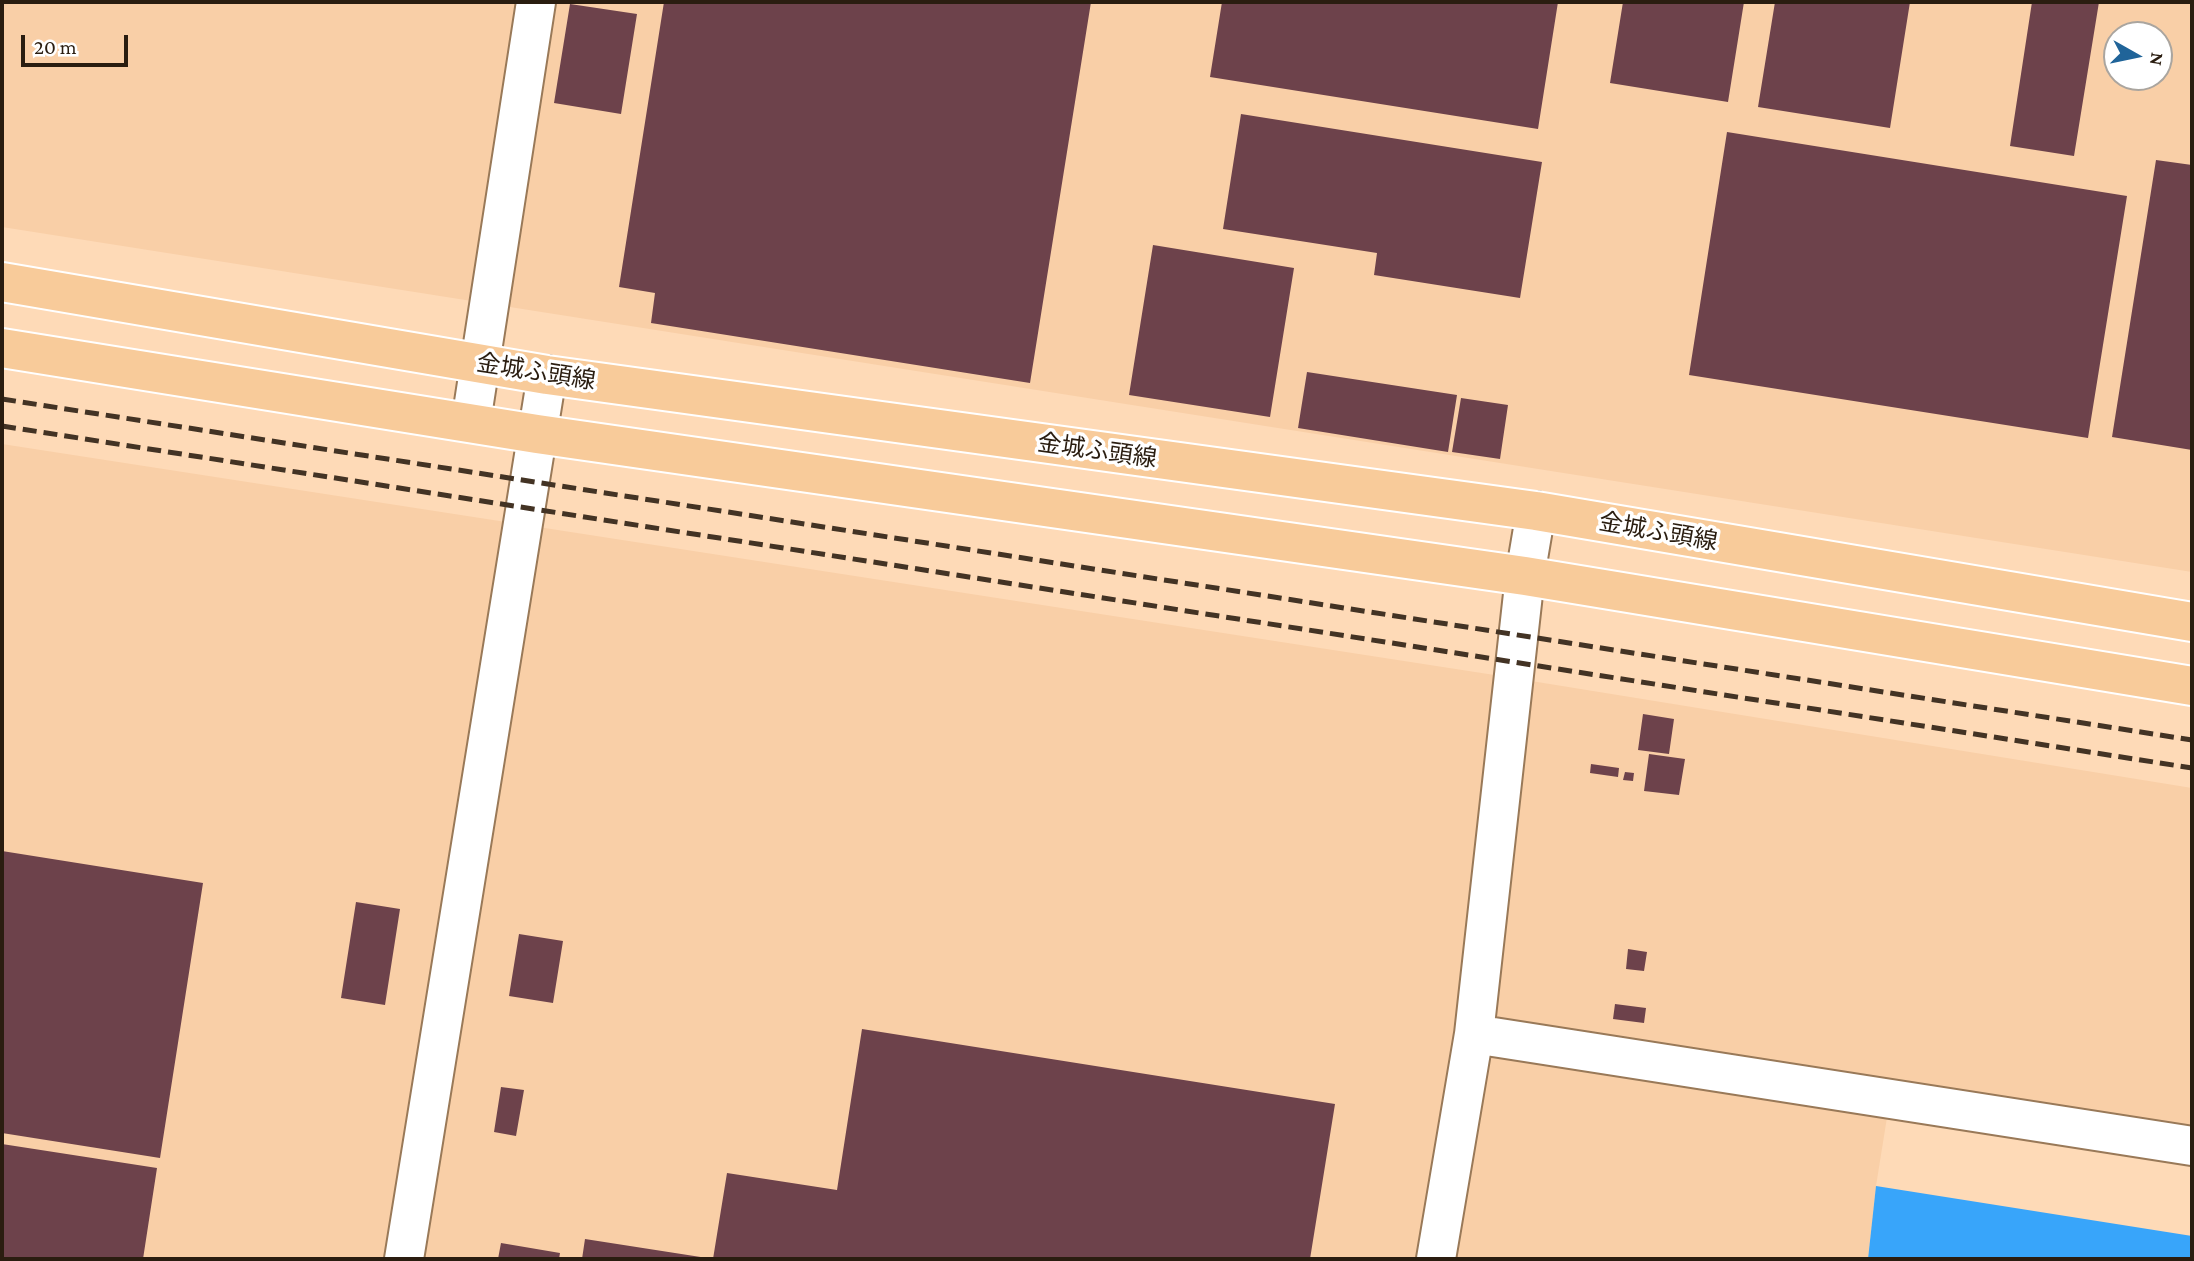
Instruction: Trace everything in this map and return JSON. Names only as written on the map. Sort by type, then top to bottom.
[{"type":"main road","name":"金城ふ頭線","points":[[2,282],[547,375],[1536,511],[2192,622]]},
{"type":"main road","points":[[2,348],[537,433],[1525,576],[2192,686]]},
{"type":"street","points":[[471,422],[536,2]]},
{"type":"street","points":[[404,1259],[547,375]]},
{"type":"street","points":[[1436,1259],[1474,1034],[1525,576],[1536,511]]},
{"type":"street","points":[[1474,1034],[2192,1146]]},
{"type":"shaded area","points":[[2,2],[2192,2],[2192,572],[2,227]]},
{"type":"shaded area","points":[[2,444],[1488,674],[2192,788],[2192,1127],[1893,1080],[1876,1186],[1868,1259],[2,1259]]},
{"type":"water","points":[[1876,1186],[2192,1236],[2192,1259],[1868,1259]]},
{"type":"building","points":[[664,2],[1091,2],[1030,383],[651,323],[655,293],[619,287]]},
{"type":"building","points":[[1222,2],[1558,2],[1538,129],[1210,77]]},
{"type":"building","points":[[1623,2],[1744,2],[1728,102],[1610,83]]},
{"type":"building","points":[[1775,2],[1910,2],[1890,128],[1758,107]]},
{"type":"building","points":[[2032,2],[2099,2],[2074,156],[2010,146]]},
{"type":"building","points":[[570,4],[637,14],[621,114],[554,103]]},
{"type":"building","points":[[1241,114],[1542,162],[1520,298],[1374,275],[1377,253],[1223,229]]},
{"type":"building","points":[[1727,132],[2127,196],[2088,438],[1689,375]]},
{"type":"building","points":[[2156,160],[2192,165],[2192,450],[2112,437]]},
{"type":"building","points":[[1153,245],[1294,268],[1270,417],[1129,395]]},
{"type":"building","points":[[1307,372],[1457,395],[1448,452],[1298,428]]},
{"type":"building","points":[[1461,398],[1508,405],[1500,459],[1452,452]]},
{"type":"building","points":[[1643,714],[1674,719],[1669,754],[1638,750]]},
{"type":"building","points":[[1649,754],[1685,759],[1679,795],[1644,791]]},
{"type":"building","points":[[1591,764],[1619,768],[1618,777],[1590,773]]},
{"type":"building","points":[[1625,772],[1634,773],[1633,781],[1623,780]]},
{"type":"building","points":[[2,851],[203,883],[160,1158],[2,1133]]},
{"type":"building","points":[[356,902],[400,909],[385,1005],[341,998]]},
{"type":"building","points":[[519,934],[563,941],[553,1003],[509,996]]},
{"type":"building","points":[[1628,949],[1647,952],[1644,971],[1626,969]]},
{"type":"building","points":[[1615,1004],[1646,1008],[1644,1023],[1613,1019]]},
{"type":"building","points":[[862,1029],[1335,1104],[1310,1259],[713,1259],[727,1173],[837,1190]]},
{"type":"building","points":[[501,1087],[524,1090],[516,1136],[494,1132]]},
{"type":"building","points":[[2,1144],[157,1168],[143,1259],[2,1259]]},
{"type":"building","points":[[585,1239],[707,1258],[582,1259]]},
{"type":"building","points":[[501,1243],[560,1253],[559,1259],[498,1259]]},
{"type":"railway","points":[[2,399],[2192,740]]},
{"type":"railway","points":[[2,426],[2192,768]]}]
